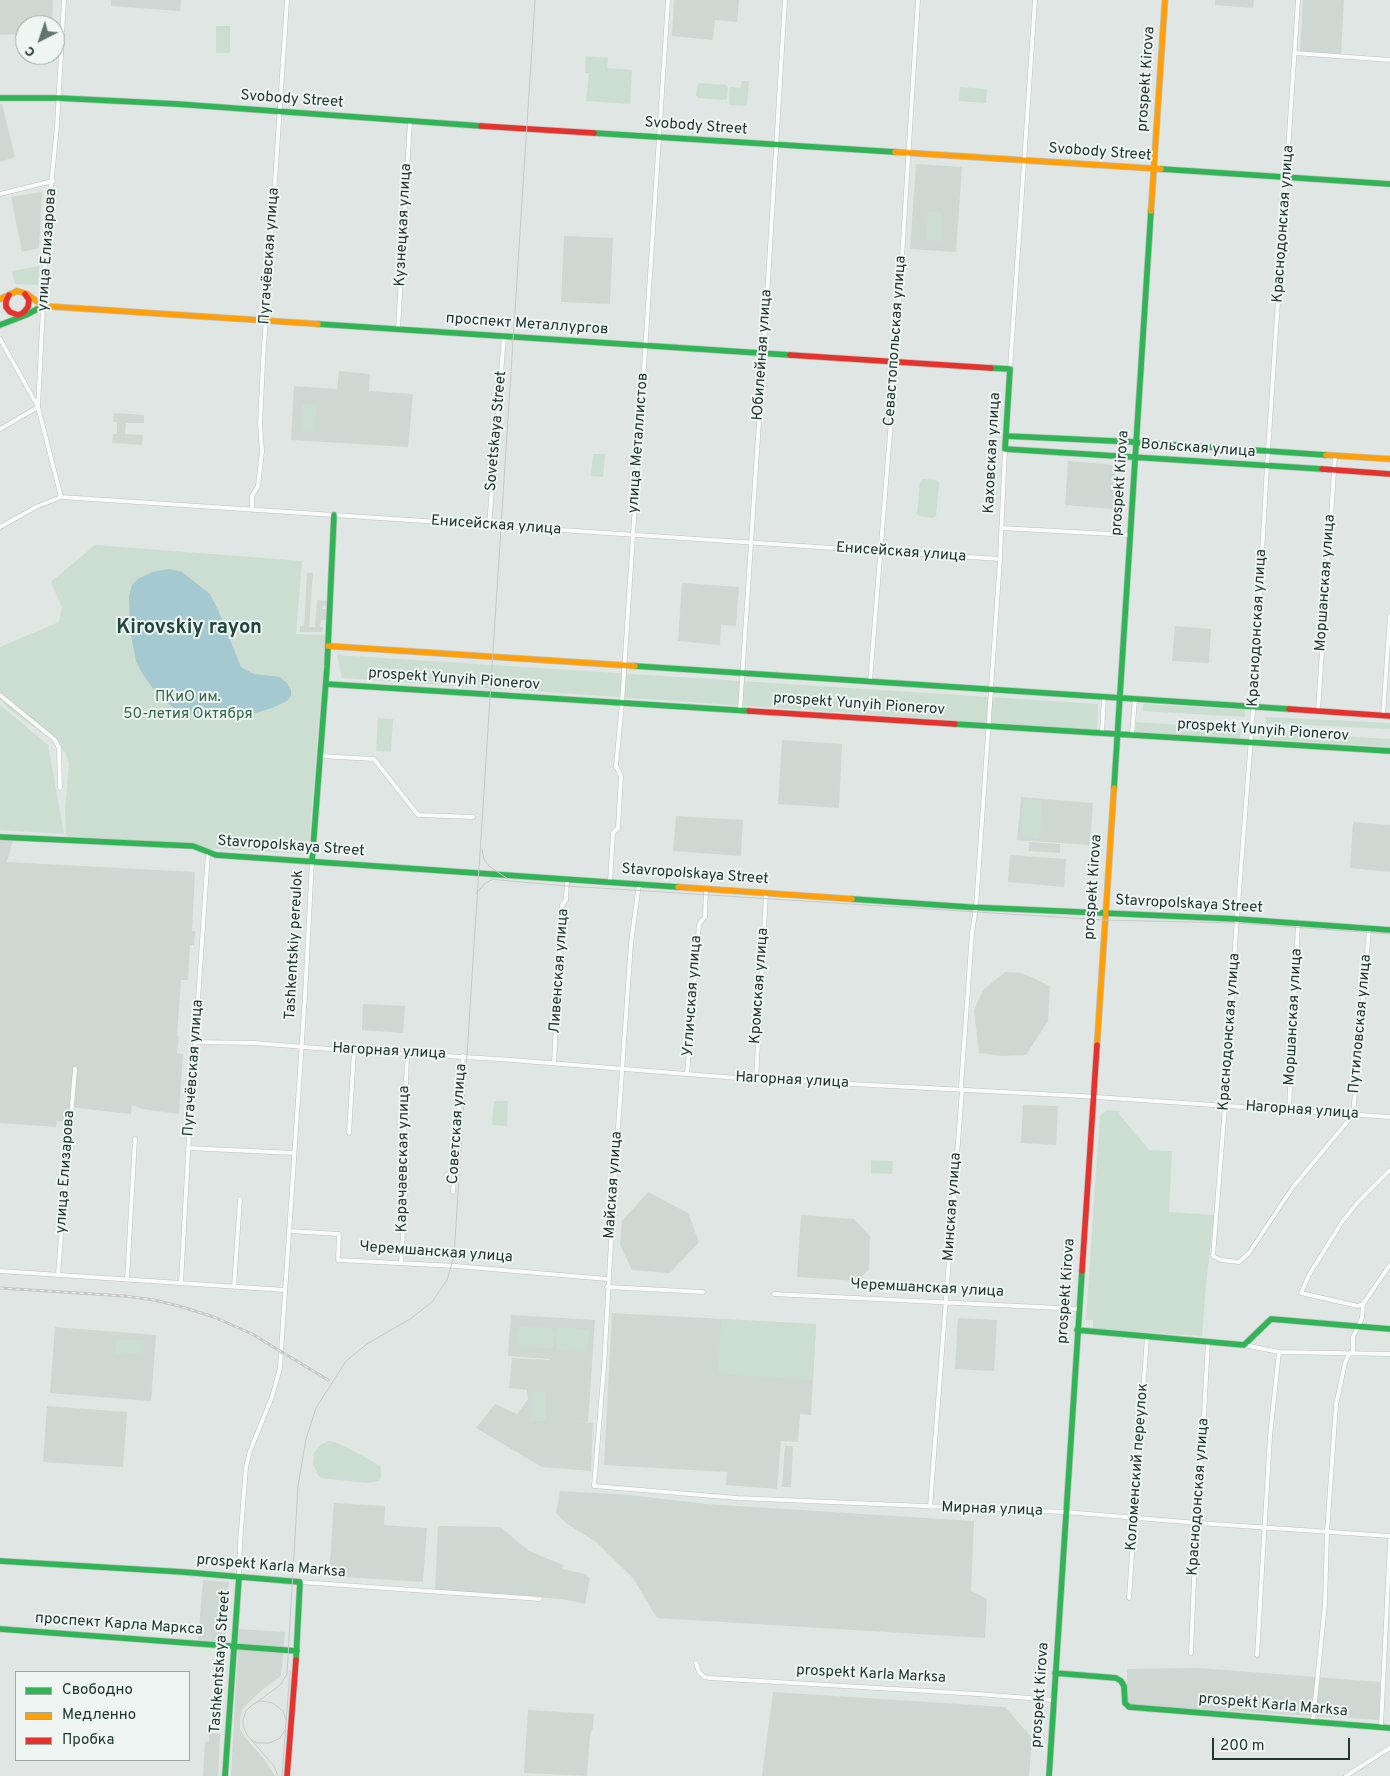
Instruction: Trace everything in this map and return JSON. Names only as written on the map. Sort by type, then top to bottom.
[{"type":"street","name":"улица Елизарова","points":[[61,497],[38,407],[47,226],[53,181],[64,0]]},
{"type":"street","name":"Пугачёвская улица","points":[[252,510],[252,496],[258,486],[262,451],[260,424],[287,0]]},
{"type":"street","name":"улица Металлистов","points":[[610,882],[613,833],[618,828],[621,776],[616,766],[622,703],[668,0]]},
{"type":"street","name":"Юбилейная улица","points":[[740,710],[785,0]]},
{"type":"street","name":"Севастопольская улица","points":[[870,682],[895,362],[918,0]]},
{"type":"street","name":"Каховская улица","points":[[976,907],[1035,0]]},
{"type":"street","name":"prospekt Kirova","points":[[1048,1776],[1165,0]]},
{"type":"street","name":"Краснодонская улица","points":[[1213,1256],[1226,1106],[1298,0]]},
{"type":"street","points":[[1295,53],[1390,60]]},
{"type":"street","name":"Svobody Street","points":[[0,98],[58,98],[280,111],[410,122],[1390,184]]},
{"type":"street","name":"Кузнецкая улица","points":[[398,329],[410,122]]},
{"type":"street","points":[[0,194],[53,181]]},
{"type":"street","points":[[0,299],[11,293],[22,292],[43,306]]},
{"type":"street","points":[[20,316],[27,310],[29,304],[28,297],[22,292]]},
{"type":"street","points":[[11,293],[7,298],[6,305],[10,312],[20,316]]},
{"type":"street","points":[[0,325],[43,306]]},
{"type":"street","name":"проспект Металлургов","points":[[43,306],[1010,368]]},
{"type":"street","name":"Sovetskaya Street","points":[[490,526],[504,336]]},
{"type":"street","points":[[0,339],[38,407],[0,429]]},
{"type":"street","name":"Вольская улица","points":[[1006,436],[1136,442],[1390,459]]},
{"type":"street","name":"Вольская улица","points":[[1005,449],[1390,474]]},
{"type":"street","name":"Моршанская улица","points":[[1318,711],[1335,456]]},
{"type":"street","name":"Енисейская улица","points":[[0,527],[36,507],[61,497],[1000,559]]},
{"type":"street","name":"Tashkentskiy pereulok","points":[[285,1288],[302,1046],[312,861],[326,684],[334,515]]},
{"type":"street","points":[[1001,528],[1130,535]]},
{"type":"street","points":[[1383,715],[1390,616]]},
{"type":"street","name":"prospekt Yunyih Pionerov","points":[[328,646],[1390,716]]},
{"type":"street","name":"prospekt Yunyih Pionerov","points":[[326,684],[1390,751]]},
{"type":"street","points":[[0,695],[55,740],[59,748],[60,788]]},
{"type":"street","points":[[1102,733],[1104,697]]},
{"type":"street","points":[[1132,735],[1135,699]]},
{"type":"street","points":[[320,756],[374,759],[418,815],[474,818]]},
{"type":"street","name":"Stavropolskaya Street","points":[[0,837],[193,846],[208,853],[706,889],[976,907],[1237,919],[1390,930]]},
{"type":"street","name":"Пугачёвская улица","points":[[181,1283],[208,853]]},
{"type":"street","name":"Ливенская улица","points":[[554,1063],[562,905],[566,900],[568,879]]},
{"type":"street","name":"Майская улица","points":[[594,1486],[604,1367],[607,1287],[631,943],[640,884]]},
{"type":"street","name":"Угличская улица","points":[[687,1074],[699,924],[704,917],[706,889]]},
{"type":"street","name":"Кромская улица","points":[[756,1080],[766,893]]},
{"type":"street","name":"Минская улица","points":[[930,1507],[972,933],[976,907]]},
{"type":"street","name":"Моршанская улица","points":[[1289,1110],[1298,923]]},
{"type":"street","name":"Путиловская улица","points":[[1213,1256],[1221,1260],[1240,1262],[1249,1253],[1292,1186],[1353,1115],[1369,929]]},
{"type":"street","name":"Нагорная улица","points":[[195,1042],[302,1046],[354,1051],[463,1056],[756,1080],[962,1090],[1390,1117]]},
{"type":"street","points":[[350,1133],[354,1051]]},
{"type":"street","name":"Карачаевская улица","points":[[401,1263],[406,1184],[403,1177],[407,1054]]},
{"type":"street","name":"Советская улица","points":[[453,1192],[463,1056]]},
{"type":"street","name":"улица Елизарова","points":[[58,1274],[75,1069]]},
{"type":"street","points":[[127,1279],[135,1139]]},
{"type":"street","points":[[188,1148],[294,1153]]},
{"type":"street","points":[[1363,1304],[1358,1306],[1301,1294],[1309,1275],[1342,1222],[1357,1203],[1390,1170]]},
{"type":"street","points":[[234,1287],[240,1199]]},
{"type":"street","name":"Черемшанская улица","points":[[289,1231],[339,1234],[338,1260],[456,1266],[608,1279]]},
{"type":"street","points":[[1312,1721],[1325,1604],[1327,1532],[1336,1406],[1345,1363],[1349,1354],[1353,1352],[1353,1337],[1362,1318],[1363,1304],[1390,1265]]},
{"type":"street","points":[[0,1271],[234,1287],[285,1288]]},
{"type":"street","points":[[607,1287],[703,1292]]},
{"type":"street","name":"Tashkentskaya Street","points":[[225,1776],[246,1467],[250,1451],[272,1398],[280,1368],[285,1288]]},
{"type":"street","name":"Черемшанская улица","points":[[774,1294],[1079,1309]]},
{"type":"street","points":[[1244,1345],[1271,1319],[1358,1328],[1390,1329]]},
{"type":"street","points":[[1078,1330],[1244,1345],[1279,1352],[1390,1354]]},
{"type":"street","name":"Коломенский переулок","points":[[1129,1598],[1147,1336]]},
{"type":"street","name":"Краснодонская улица","points":[[1191,1653],[1196,1530],[1198,1524],[1208,1342]]},
{"type":"street","points":[[1258,1655],[1270,1436],[1279,1352]]},
{"type":"street","name":"Мирная улица","points":[[594,1486],[737,1498],[1066,1512],[1390,1538]]},
{"type":"street","points":[[1382,1727],[1390,1538]]},
{"type":"street","name":"prospekt Karla Marksa","points":[[0,1561],[540,1600]]},
{"type":"street","points":[[287,1776],[297,1651],[300,1582]]},
{"type":"street","name":"проспект Карла Маркса","points":[[0,1629],[297,1651]]},
{"type":"street","name":"prospekt Karla Marksa","points":[[696,1663],[699,1672],[704,1677],[710,1678],[1054,1700]]},
{"type":"street","name":"prospekt Karla Marksa","points":[[1055,1674],[1116,1678],[1124,1686],[1125,1703],[1129,1707],[1390,1728]]},
{"type":"street","points":[[1346,1776],[1390,1748]]},
{"type":"shaded area","points":[[0,0],[53,0],[52,15],[15,15],[15,34],[0,35]]},
{"type":"shaded area","points":[[111,0],[181,0],[180,11],[111,6]]},
{"type":"shaded area","points":[[674,0],[739,0],[737,22],[715,20],[713,40],[672,36]]},
{"type":"shaded area","points":[[1215,0],[1254,0],[1253,8],[1215,5]]},
{"type":"shaded area","points":[[1303,0],[1344,0],[1341,54],[1300,52]]},
{"type":"shaded area","points":[[0,104],[2,104],[15,157],[0,162]]},
{"type":"shaded area","points":[[916,164],[962,167],[956,252],[910,249]]},
{"type":"shaded area","points":[[42,192],[39,248],[22,252],[11,197]]},
{"type":"shaded area","points":[[564,236],[613,238],[610,304],[561,302]]},
{"type":"shaded area","points":[[339,371],[370,374],[369,391],[413,394],[408,447],[291,440],[294,386],[337,389]]},
{"type":"shaded area","points":[[114,413],[144,415],[144,423],[126,423],[125,434],[143,435],[142,445],[112,443],[113,434],[117,434],[117,422],[113,422]]},
{"type":"shaded area","points":[[1068,461],[1116,465],[1113,509],[1065,505]]},
{"type":"shaded area","points":[[307,573],[313,573],[309,627],[315,627],[317,600],[327,601],[327,606],[322,606],[322,609],[327,609],[327,620],[321,620],[320,627],[323,627],[323,632],[300,632],[300,626],[304,626]]},
{"type":"shaded area","points":[[682,583],[739,587],[736,626],[721,625],[720,645],[678,641]]},
{"type":"shaded area","points":[[1175,626],[1211,629],[1209,663],[1172,661]]},
{"type":"shaded area","points":[[782,740],[842,744],[839,808],[778,804]]},
{"type":"shaded area","points":[[1021,797],[1093,803],[1090,845],[1017,840]]},
{"type":"shaded area","points":[[676,816],[743,820],[741,856],[673,851]]},
{"type":"shaded area","points":[[1353,822],[1390,825],[1390,872],[1350,868]]},
{"type":"shaded area","points":[[0,839],[13,840],[7,862],[195,872],[192,931],[195,931],[194,945],[190,945],[188,980],[181,980],[177,1036],[179,1036],[177,1053],[183,1054],[179,1114],[142,1109],[132,1105],[131,1114],[69,1107],[67,1122],[57,1121],[56,1127],[0,1123]]},
{"type":"shaded area","points":[[1029,842],[1060,844],[1060,853],[1029,851]]},
{"type":"shaded area","points":[[1010,855],[1066,859],[1064,887],[1008,882]]},
{"type":"shaded area","points":[[1005,972],[1022,973],[1050,986],[1048,1021],[1026,1055],[1002,1056],[979,1053],[974,1010],[983,990]]},
{"type":"shaded area","points":[[363,1004],[405,1006],[403,1033],[362,1030]]},
{"type":"shaded area","points":[[1023,1105],[1058,1106],[1056,1145],[1021,1143]]},
{"type":"shaded area","points":[[648,1192],[688,1213],[699,1242],[670,1273],[632,1270],[620,1245],[622,1221]]},
{"type":"shaded area","points":[[801,1215],[854,1219],[870,1236],[869,1269],[858,1281],[797,1277]]},
{"type":"shaded area","points":[[612,1313],[816,1324],[811,1415],[800,1414],[798,1442],[781,1441],[777,1489],[726,1485],[727,1472],[604,1465]]},
{"type":"shaded area","points":[[511,1315],[595,1320],[588,1422],[576,1421],[593,1423],[591,1471],[542,1467],[476,1428],[495,1404],[517,1414],[528,1399],[527,1390],[509,1388],[512,1358],[550,1360],[508,1356]]},
{"type":"shaded area","points":[[958,1318],[997,1320],[994,1371],[955,1369]]},
{"type":"shaded area","points":[[55,1327],[156,1335],[151,1401],[50,1393]]},
{"type":"shaded area","points":[[47,1406],[127,1412],[123,1467],[43,1462]]},
{"type":"shaded area","points":[[785,1446],[793,1446],[791,1487],[782,1487]]},
{"type":"shaded area","points":[[560,1491],[629,1495],[706,1504],[974,1521],[971,1591],[987,1599],[985,1638],[657,1618],[633,1578],[596,1542],[566,1523],[556,1513]]},
{"type":"shaded area","points":[[334,1503],[385,1506],[384,1525],[427,1528],[423,1582],[329,1576]]},
{"type":"shaded area","points":[[438,1526],[500,1527],[529,1551],[563,1565],[562,1569],[585,1574],[590,1578],[585,1604],[562,1599],[435,1591]]},
{"type":"shaded area","points":[[203,1580],[229,1582],[225,1642],[198,1640]]},
{"type":"shaded area","points":[[239,1629],[285,1632],[281,1676],[246,1705],[242,1710],[240,1719],[240,1729],[243,1735],[264,1759],[275,1776],[231,1776]]},
{"type":"shaded area","points":[[1199,1668],[1380,1682],[1380,1720],[1131,1705],[1127,1702],[1127,1669]]},
{"type":"shaded area","points":[[773,1692],[1005,1707],[1032,1738],[1029,1776],[762,1776]]},
{"type":"shaded area","points":[[528,1710],[594,1714],[593,1728],[590,1734],[587,1776],[524,1773]]},
{"type":"shaded area","points":[[209,1733],[220,1734],[218,1776],[203,1776],[205,1742],[209,1741]]},
{"type":"green space","points":[[216,26],[230,26],[230,53],[216,53]]},
{"type":"green space","points":[[586,56],[608,58],[607,68],[632,70],[630,104],[586,101],[589,73],[585,73]]},
{"type":"green space","points":[[742,81],[749,81],[747,106],[729,105],[730,87],[741,88]]},
{"type":"green space","points":[[699,83],[726,85],[728,87],[727,99],[698,98],[696,96]]},
{"type":"green space","points":[[960,87],[987,89],[986,103],[959,101]]},
{"type":"green space","points":[[928,212],[942,213],[941,241],[926,240]]},
{"type":"green space","points":[[39,266],[38,285],[15,284],[12,271]]},
{"type":"green space","points":[[302,404],[316,405],[315,432],[301,431]]},
{"type":"green space","points":[[593,454],[605,454],[603,477],[591,476]]},
{"type":"green space","points":[[922,479],[936,480],[939,483],[936,516],[933,518],[917,514],[920,482]]},
{"type":"green space","name":"ПКиО им. 50-летия Октября","points":[[95,545],[302,561],[296,634],[326,635],[308,854],[71,843],[66,833],[65,811],[69,763],[65,752],[59,745],[8,708],[0,699],[0,647],[59,622],[62,608],[51,582]]},
{"type":"green space","points":[[337,655],[1098,704],[1097,730],[342,678]]},
{"type":"green space","points":[[1143,704],[1245,710],[1245,717],[1143,711]]},
{"type":"green space","points":[[0,705],[48,745],[64,834],[0,830]]},
{"type":"green space","points":[[1266,717],[1390,723],[1390,729],[1266,723]]},
{"type":"green space","points":[[378,718],[393,719],[391,752],[376,751]]},
{"type":"green space","points":[[1136,722],[1241,729],[1240,739],[1135,732]]},
{"type":"green space","points":[[1259,731],[1390,739],[1390,747],[1260,739]]},
{"type":"green space","points":[[1026,799],[1042,802],[1040,835],[1038,839],[1025,838],[1021,835],[1023,802]]},
{"type":"green space","points":[[494,1101],[508,1101],[507,1126],[492,1125]]},
{"type":"green space","points":[[1107,1110],[1120,1111],[1119,1114],[1149,1150],[1172,1151],[1169,1212],[1214,1215],[1202,1336],[1093,1329],[1093,1320],[1086,1320],[1100,1116]]},
{"type":"green space","points":[[871,1160],[893,1161],[892,1174],[871,1173]]},
{"type":"green space","points":[[721,1319],[816,1325],[813,1380],[718,1374]]},
{"type":"green space","points":[[522,1326],[551,1328],[555,1332],[554,1346],[549,1348],[520,1346],[516,1341],[517,1330]]},
{"type":"green space","points":[[558,1327],[589,1330],[587,1352],[556,1349]]},
{"type":"green space","points":[[116,1339],[144,1341],[143,1355],[116,1353]]},
{"type":"green space","points":[[531,1392],[546,1392],[546,1421],[531,1421]]},
{"type":"green space","points":[[329,1441],[350,1449],[381,1467],[381,1478],[379,1481],[367,1483],[321,1478],[313,1464],[314,1453],[320,1445]]},
{"type":"water","points":[[169,569],[182,572],[210,594],[241,667],[254,674],[280,677],[291,690],[291,696],[287,701],[252,714],[218,719],[193,715],[174,708],[159,697],[136,661],[130,631],[129,597],[132,585],[138,579],[152,572]]},
{"type":"tram line","points":[[278,1776],[274,1766],[247,1735],[243,1726],[243,1720],[246,1711],[281,1684],[287,1674],[298,1486],[306,1439],[316,1408],[346,1361],[367,1344],[410,1319],[432,1302],[447,1280],[454,1256],[535,0]]},
{"type":"tram line","points":[[482,849],[484,859],[489,866],[508,879]]},
{"type":"tram line","points":[[476,894],[484,884],[493,879],[567,886],[1104,920],[1237,923],[1390,934]]},
{"type":"tram line","points":[[282,1776],[290,1671]]},
{"type":"tram line","points":[[255,1703],[261,1701],[273,1703],[283,1711],[286,1720]]},
{"type":"tram line","points":[[252,1740],[257,1743],[270,1743],[280,1738],[285,1730]]},
{"type":"railway","points":[[0,1288],[124,1296],[179,1306],[214,1317],[252,1334],[328,1380]]},
{"type":"traffic: fast","points":[[0,98],[58,98],[177,104],[481,126]]},
{"type":"traffic: fast","points":[[594,133],[895,152]]},
{"type":"traffic: fast","points":[[1161,169],[1390,184]]},
{"type":"traffic: fast","points":[[1114,788],[1151,211]]},
{"type":"traffic: fast","points":[[0,325],[43,306]]},
{"type":"traffic: fast","points":[[318,324],[790,355]]},
{"type":"traffic: fast","points":[[991,368],[1010,369],[1005,449],[1322,469]]},
{"type":"traffic: fast","points":[[1006,436],[1135,442],[1326,455]]},
{"type":"traffic: fast","points":[[312,861],[327,667],[334,515]]},
{"type":"traffic: fast","points":[[635,666],[1289,709]]},
{"type":"traffic: fast","points":[[326,684],[749,711]]},
{"type":"traffic: fast","points":[[955,724],[1390,751]]},
{"type":"traffic: fast","points":[[0,837],[193,846],[216,855],[678,887]]},
{"type":"traffic: fast","points":[[852,899],[968,907],[1237,919],[1390,930]]},
{"type":"traffic: fast","points":[[1049,1776],[1082,1271]]},
{"type":"traffic: fast","points":[[1077,1330],[1244,1345],[1271,1319],[1390,1329]]},
{"type":"traffic: fast","points":[[0,1561],[183,1572],[300,1582],[296,1660]]},
{"type":"traffic: fast","points":[[225,1776],[239,1577]]},
{"type":"traffic: fast","points":[[0,1629],[297,1651]]},
{"type":"traffic: fast","points":[[1055,1673],[1116,1678],[1124,1686],[1125,1703],[1129,1707],[1390,1728]]},
{"type":"traffic: slow","points":[[1151,211],[1165,0]]},
{"type":"traffic: slow","points":[[895,152],[1161,169]]},
{"type":"traffic: slow","points":[[0,299],[17,291],[27,294],[43,306],[318,324]]},
{"type":"traffic: slow","points":[[1326,455],[1390,459]]},
{"type":"traffic: slow","points":[[328,646],[635,666]]},
{"type":"traffic: slow","points":[[1097,1045],[1114,788]]},
{"type":"traffic: slow","points":[[678,887],[852,899]]},
{"type":"traffic: jam","points":[[481,126],[594,133]]},
{"type":"traffic: jam","points":[[9,295],[6,307],[10,312],[18,315],[23,313],[28,307],[29,300],[25,294]]},
{"type":"traffic: jam","points":[[790,355],[991,368]]},
{"type":"traffic: jam","points":[[1322,469],[1390,474]]},
{"type":"traffic: jam","points":[[1289,709],[1390,716]]},
{"type":"traffic: jam","points":[[749,711],[955,724]]},
{"type":"traffic: jam","points":[[1082,1271],[1097,1045]]},
{"type":"traffic: jam","points":[[287,1776],[296,1660]]},
{"type":"district","name":"Kirovskiy rayon","points":[[189,629]]}]
